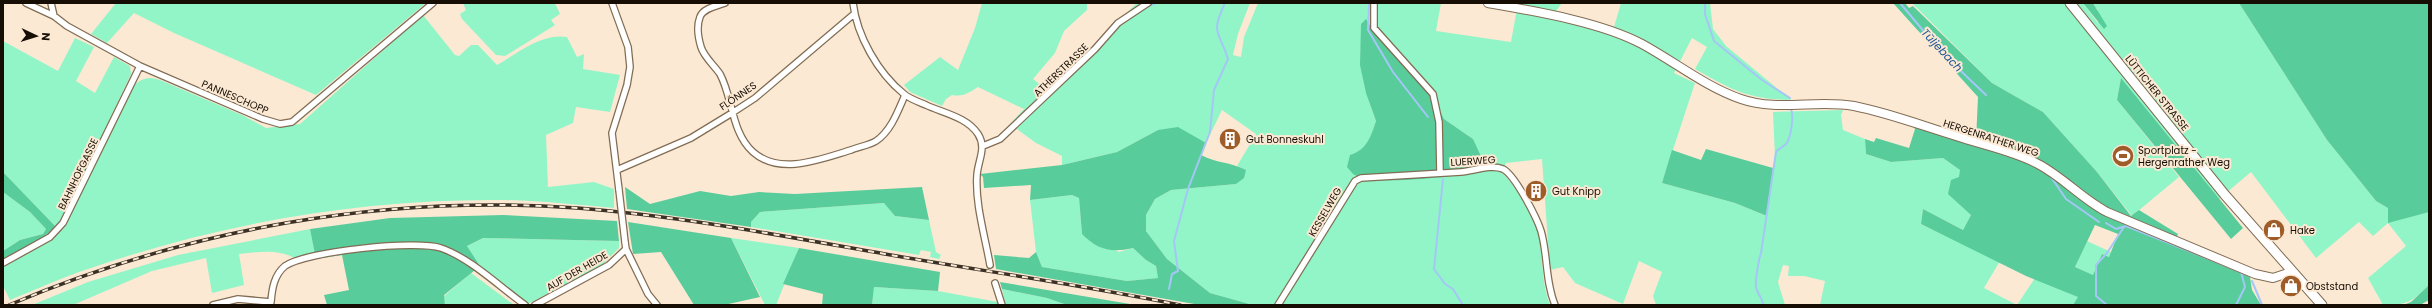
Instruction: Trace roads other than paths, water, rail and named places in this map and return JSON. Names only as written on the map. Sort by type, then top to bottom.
[{"type":"main road","name":"LÜTTICHER STRASSE","points":[[2070,3],[2225,195],[2291,272],[2322,305]]},
{"type":"street","name":"PANNESCHOPP","points":[[26,3],[54,16],[67,26],[140,66],[263,119],[287,124],[292,122],[433,3]]},
{"type":"street","points":[[51,3],[54,16]]},
{"type":"street","points":[[612,3],[628,47],[630,68],[627,85],[613,128],[626,250],[648,294],[657,305]]},
{"type":"street","points":[[725,3],[706,10],[700,16],[697,28],[701,48],[720,75],[739,131],[752,151],[766,160],[782,164],[801,163],[876,141],[889,127],[905,95]]},
{"type":"street","points":[[853,3],[854,14],[877,64],[905,95],[969,124],[978,134],[983,146],[977,175],[979,203],[990,265]]},
{"type":"street","name":"ATHERSTRASSE","points":[[983,146],[1000,139],[1095,49],[1118,23],[1148,3]]},
{"type":"street","name":"LUERWEG","points":[[1374,3],[1374,28],[1429,88],[1437,103],[1440,172],[1494,167],[1504,170],[1513,179],[1541,230],[1550,294],[1555,305]]},
{"type":"street","name":"HERGENRATHER WEG","points":[[1488,3],[1537,12],[1616,32],[1642,44],[1711,85],[1740,99],[1767,105],[1816,104],[1854,106],[2017,155],[2047,169],[2089,202],[2106,212],[2255,274],[2272,278],[2291,272]]},
{"type":"street","name":"FLÖNNES","points":[[617,170],[691,138],[732,113],[754,98],[854,14]]},
{"type":"street","name":"BAHNHOFGASSE","points":[[3,263],[50,237],[63,223],[140,66]]},
{"type":"street","name":"KESSELWEG","points":[[1278,305],[1355,181],[1361,178],[1440,172]]},
{"type":"street","points":[[213,305],[226,300],[238,299],[271,302],[272,290],[280,270],[287,265],[338,251],[415,244],[441,248],[462,259],[525,305]]},
{"type":"street","name":"AUF DER HEIDE","points":[[535,305],[609,265],[626,250]]},
{"type":"street","points":[[995,283],[1002,305]]},
{"type":"waterway","points":[[1146,7],[1156,3]]},
{"type":"waterway","points":[[1169,289],[1172,274],[1178,271],[1174,241],[1188,189],[1210,132],[1214,90],[1228,59],[1219,37],[1217,27],[1220,13],[1225,3]]},
{"type":"waterway","points":[[1369,3],[1368,30],[1393,72],[1428,117]]},
{"type":"waterway","points":[[1705,3],[1705,14],[1714,41],[1762,80],[1790,98]]},
{"type":"waterway","name":"Tüljebach","points":[[1900,3],[1942,53],[1986,95]]},
{"type":"waterway","points":[[1763,305],[1756,287],[1758,264],[1761,253],[1776,152],[1788,141],[1792,122],[1791,109]]},
{"type":"waterway","points":[[2049,174],[2066,199],[2099,222]]},
{"type":"waterway","points":[[1443,179],[1434,269],[1445,284],[1453,289],[1463,305]]},
{"type":"waterway","name":"Tüljebach","points":[[2106,223],[2116,229],[2126,226],[2241,272],[2245,287],[2236,305]]},
{"type":"waterway","points":[[2107,305],[2096,296],[2096,265],[2107,253],[2124,227]]},
{"type":"waterway","name":"Tüljebach","points":[[2252,281],[2262,305]]},
{"type":"waterway","points":[[1834,305],[1840,305]]},
{"type":"railway","points":[[9,305],[77,278],[146,256],[216,237],[287,223],[359,212],[432,207],[504,205],[577,208],[693,221],[1180,305]]},
{"type":"place","name":"Gut Bonneskuhl","points":[[1230,139]]},
{"type":"place","name":"Sportplatz - Hergenrather Weg","points":[[2123,156]]},
{"type":"place","name":"Gut Knipp","points":[[1536,191]]},
{"type":"place","name":"Hake","points":[[2274,230]]},
{"type":"place","name":"Obststand","points":[[2291,286]]}]
